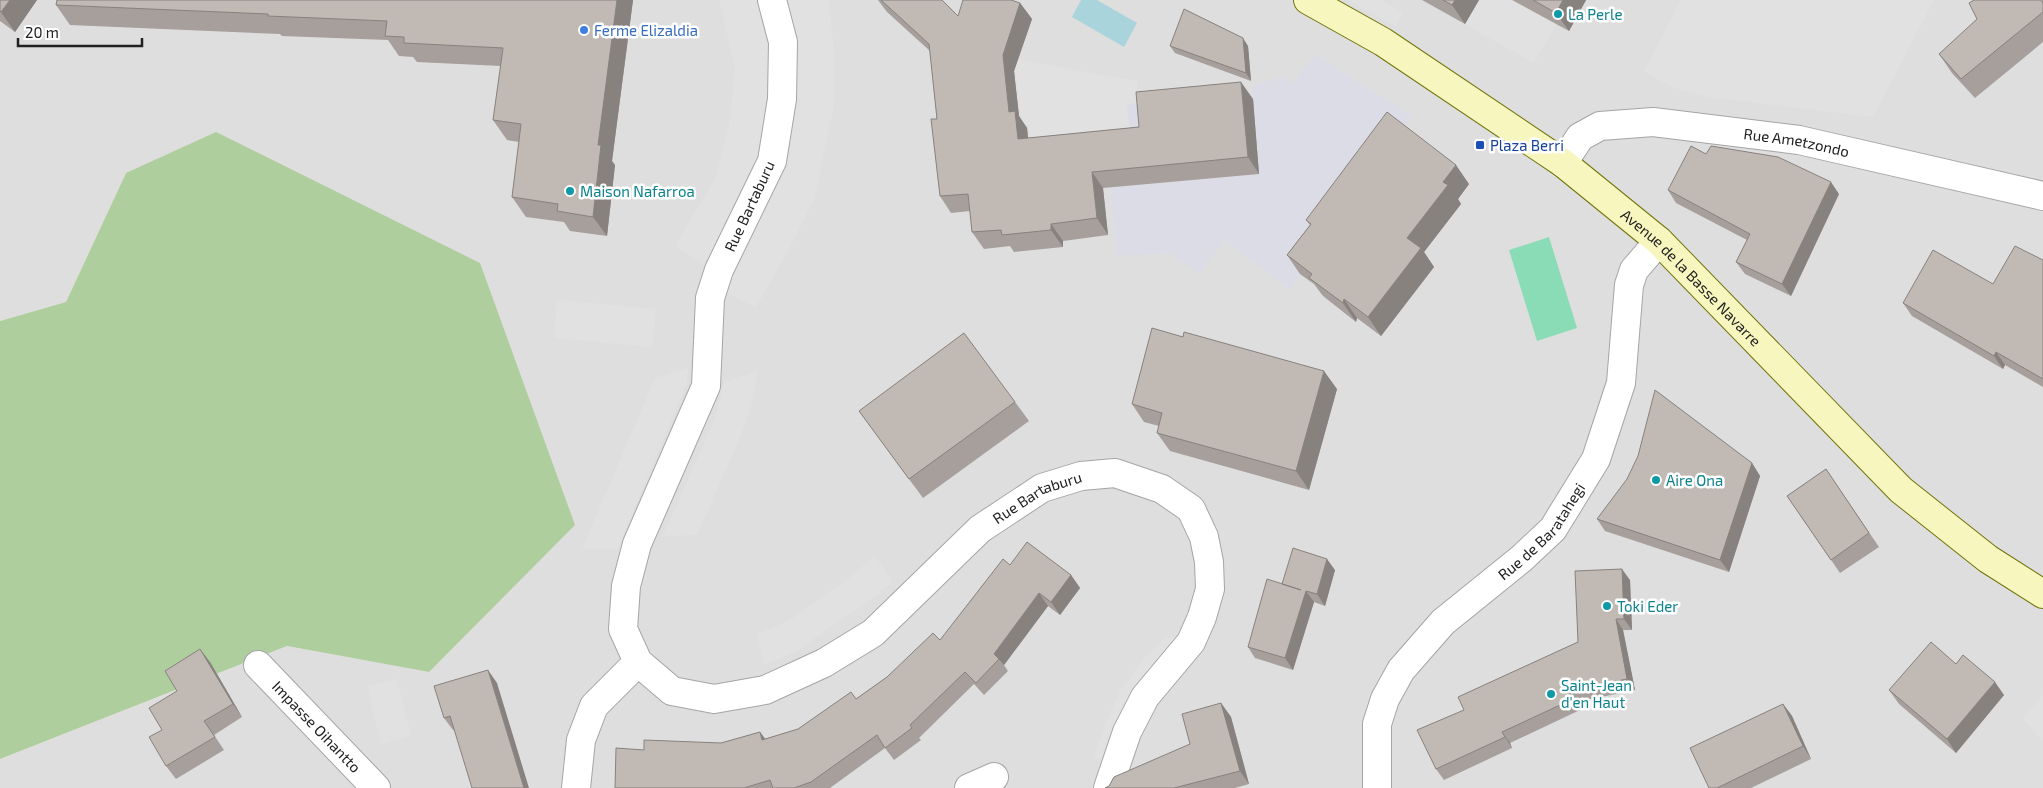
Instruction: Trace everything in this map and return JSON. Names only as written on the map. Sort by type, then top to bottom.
[{"type":"street","name":"Rue Bartaburu","points":[[772,0],[783,42],[782,99],[772,161],[719,270],[710,298],[706,386],[637,544],[626,586],[623,629],[638,662],[672,691],[714,699],[765,690],[824,663],[874,633],[980,529],[1042,488],[1081,476],[1115,474],[1162,489],[1191,509],[1204,537],[1209,562],[1210,589],[1202,617],[1191,642],[1145,697],[1127,732],[1108,788]]},
{"type":"street","name":"Avenue de la Basse Navarre","points":[[1308,0],[1383,42],[1563,163],[1659,241],[1900,490],[1988,559],[2043,594]]},
{"type":"street","name":"Rue Ametzondo","points":[[1563,163],[1580,137],[1600,126],[1653,122],[1799,140],[2043,196]]},
{"type":"street","name":"Rue de Baratahegi","points":[[1377,788],[1377,724],[1385,700],[1401,670],[1444,622],[1521,559],[1553,529],[1596,459],[1621,382],[1629,285],[1634,270],[1659,241]]},
{"type":"street","points":[[576,788],[582,740],[594,706],[638,662]]},
{"type":"street","name":"Impasse Oihantto","points":[[258,665],[376,788]]},
{"type":"street","points":[[969,788],[994,777]]},
{"type":"shaded area","points":[[0,0],[2043,0],[2043,788],[0,788],[0,759],[287,646],[429,672],[126,173],[66,302],[0,321]]},
{"type":"shaded area","points":[[719,0],[827,0],[829,4],[834,52],[834,105],[815,197],[790,247],[756,307],[729,294],[700,261],[675,246],[715,179],[729,126],[735,68]]},
{"type":"shaded area","points":[[1347,0],[1381,0],[1403,12],[1396,26]]},
{"type":"shaded area","points":[[1479,0],[1512,0],[1556,24],[1534,63],[1465,24]]},
{"type":"shaded area","points":[[1681,0],[1934,0],[1873,117],[1712,98],[1672,87],[1644,71]]},
{"type":"shaded area","points":[[1315,55],[1412,116],[1290,290],[1225,240],[1199,274],[1169,253],[1117,256],[1107,147],[1131,145],[1127,104],[1138,104],[1259,174],[1252,85],[1282,77],[1293,83]]},
{"type":"shaded area","points":[[1014,59],[1137,81],[1138,104],[1128,104],[1131,145],[1032,154],[1029,125],[1022,126]]},
{"type":"shaded area","points":[[557,300],[656,309],[652,347],[554,338]]},
{"type":"shaded area","points":[[688,368],[686,385],[617,550],[582,549],[655,378]]},
{"type":"shaded area","points":[[758,371],[752,403],[739,440],[697,535],[663,536],[716,415],[724,382]]},
{"type":"shaded area","points":[[875,556],[893,582],[795,652],[764,665],[757,634],[787,622],[849,578]]},
{"type":"shaded area","points":[[1166,637],[1180,637],[1105,768],[1094,756],[1120,691],[1142,661]]},
{"type":"shaded area","points":[[397,679],[411,736],[381,744],[367,686]]},
{"type":"shaded area","points":[[2043,695],[2043,741],[2023,719]]},
{"type":"green space","points":[[216,132],[480,263],[575,525],[429,672],[287,646],[0,759],[0,321],[66,302],[126,173]]},
{"type":"green space","points":[[1549,237],[1577,328],[1537,341],[1509,250]]},
{"type":"water","points":[[1081,0],[1097,0],[1137,23],[1124,47],[1072,17]]},
{"type":"building","points":[[0,0],[10,0],[1,12],[0,11]]},
{"type":"building","points":[[57,0],[617,0],[598,145],[601,145],[593,217],[557,211],[558,204],[512,197],[521,124],[493,120],[503,48],[404,43],[404,37],[385,36],[387,21],[56,5]]},
{"type":"building","points":[[881,0],[942,0],[958,16],[963,0],[1011,0],[1020,3],[1003,55],[1009,112],[1015,111],[1018,139],[1139,127],[1136,92],[1241,82],[1248,157],[1092,172],[1097,218],[1051,224],[1051,230],[1002,235],[1001,230],[972,232],[968,194],[940,196],[931,119],[937,119],[929,44]]},
{"type":"building","points":[[1443,0],[1455,0],[1452,5]]},
{"type":"building","points":[[1533,0],[1563,0],[1556,13]]},
{"type":"building","points":[[1974,0],[2041,0],[2043,12],[1961,79],[1939,54],[1977,19],[1969,3]]},
{"type":"building","points":[[1184,9],[1243,38],[1246,73],[1170,46]]},
{"type":"building","points":[[1387,112],[1456,165],[1443,182],[1448,185],[1407,238],[1421,248],[1368,317],[1344,299],[1343,303],[1309,278],[1312,274],[1287,255],[1311,224],[1306,220]]},
{"type":"building","points":[[1691,146],[1706,154],[1711,146],[1778,157],[1831,182],[1782,284],[1736,262],[1750,234],[1668,190]]},
{"type":"building","points":[[2015,246],[2043,260],[2043,379],[1996,352],[1994,356],[1903,303],[1933,250],[1993,284]]},
{"type":"building","points":[[1152,328],[1183,337],[1184,332],[1324,371],[1296,471],[1157,433],[1162,413],[1132,404]]},
{"type":"building","points":[[964,333],[1015,402],[909,479],[859,411]]},
{"type":"building","points":[[1655,390],[1752,463],[1720,560],[1597,519],[1627,479],[1638,456]]},
{"type":"building","points":[[1826,469],[1869,533],[1831,560],[1787,496]]},
{"type":"building","points":[[1027,542],[1071,575],[1051,602],[1039,593],[994,654],[999,659],[976,683],[965,672],[910,725],[912,728],[885,748],[877,735],[811,782],[794,788],[773,788],[770,780],[744,788],[615,788],[616,748],[644,750],[644,740],[721,743],[760,732],[762,740],[798,729],[851,692],[856,699],[887,677],[933,633],[940,640],[1003,559],[1010,565]]},
{"type":"building","points":[[1293,548],[1327,559],[1317,594],[1306,591],[1285,658],[1248,647],[1267,579],[1282,584]]},
{"type":"building","points":[[1622,569],[1624,619],[1616,619],[1627,679],[1569,691],[1573,699],[1502,732],[1505,737],[1436,769],[1417,730],[1464,710],[1458,697],[1578,642],[1575,571]]},
{"type":"building","points":[[1931,642],[1956,664],[1963,655],[1995,682],[1947,739],[1889,690]]},
{"type":"building","points":[[200,649],[233,704],[204,721],[215,737],[166,766],[149,737],[162,730],[149,708],[177,691],[165,671]]},
{"type":"building","points":[[488,670],[524,788],[472,788],[450,716],[444,718],[434,686]]},
{"type":"building","points":[[1221,703],[1240,771],[1174,788],[1105,788],[1109,786],[1114,777],[1190,744],[1182,714]]},
{"type":"building","points":[[1783,704],[1803,746],[1717,788],[1709,788],[1690,748]]},
{"type":"place","name":"La Perle","points":[[1558,14]]},
{"type":"place","name":"Ferme Elizaldia","points":[[584,30]]},
{"type":"place","name":"Plaza Berri","points":[[1480,145]]},
{"type":"place","name":"Maison Nafarroa","points":[[570,191]]},
{"type":"place","name":"Aire Ona","points":[[1656,480]]},
{"type":"place","name":"Toki Eder","points":[[1607,606]]},
{"type":"place","name":"Saint-Jean d'en Haut","points":[[1551,694]]}]
